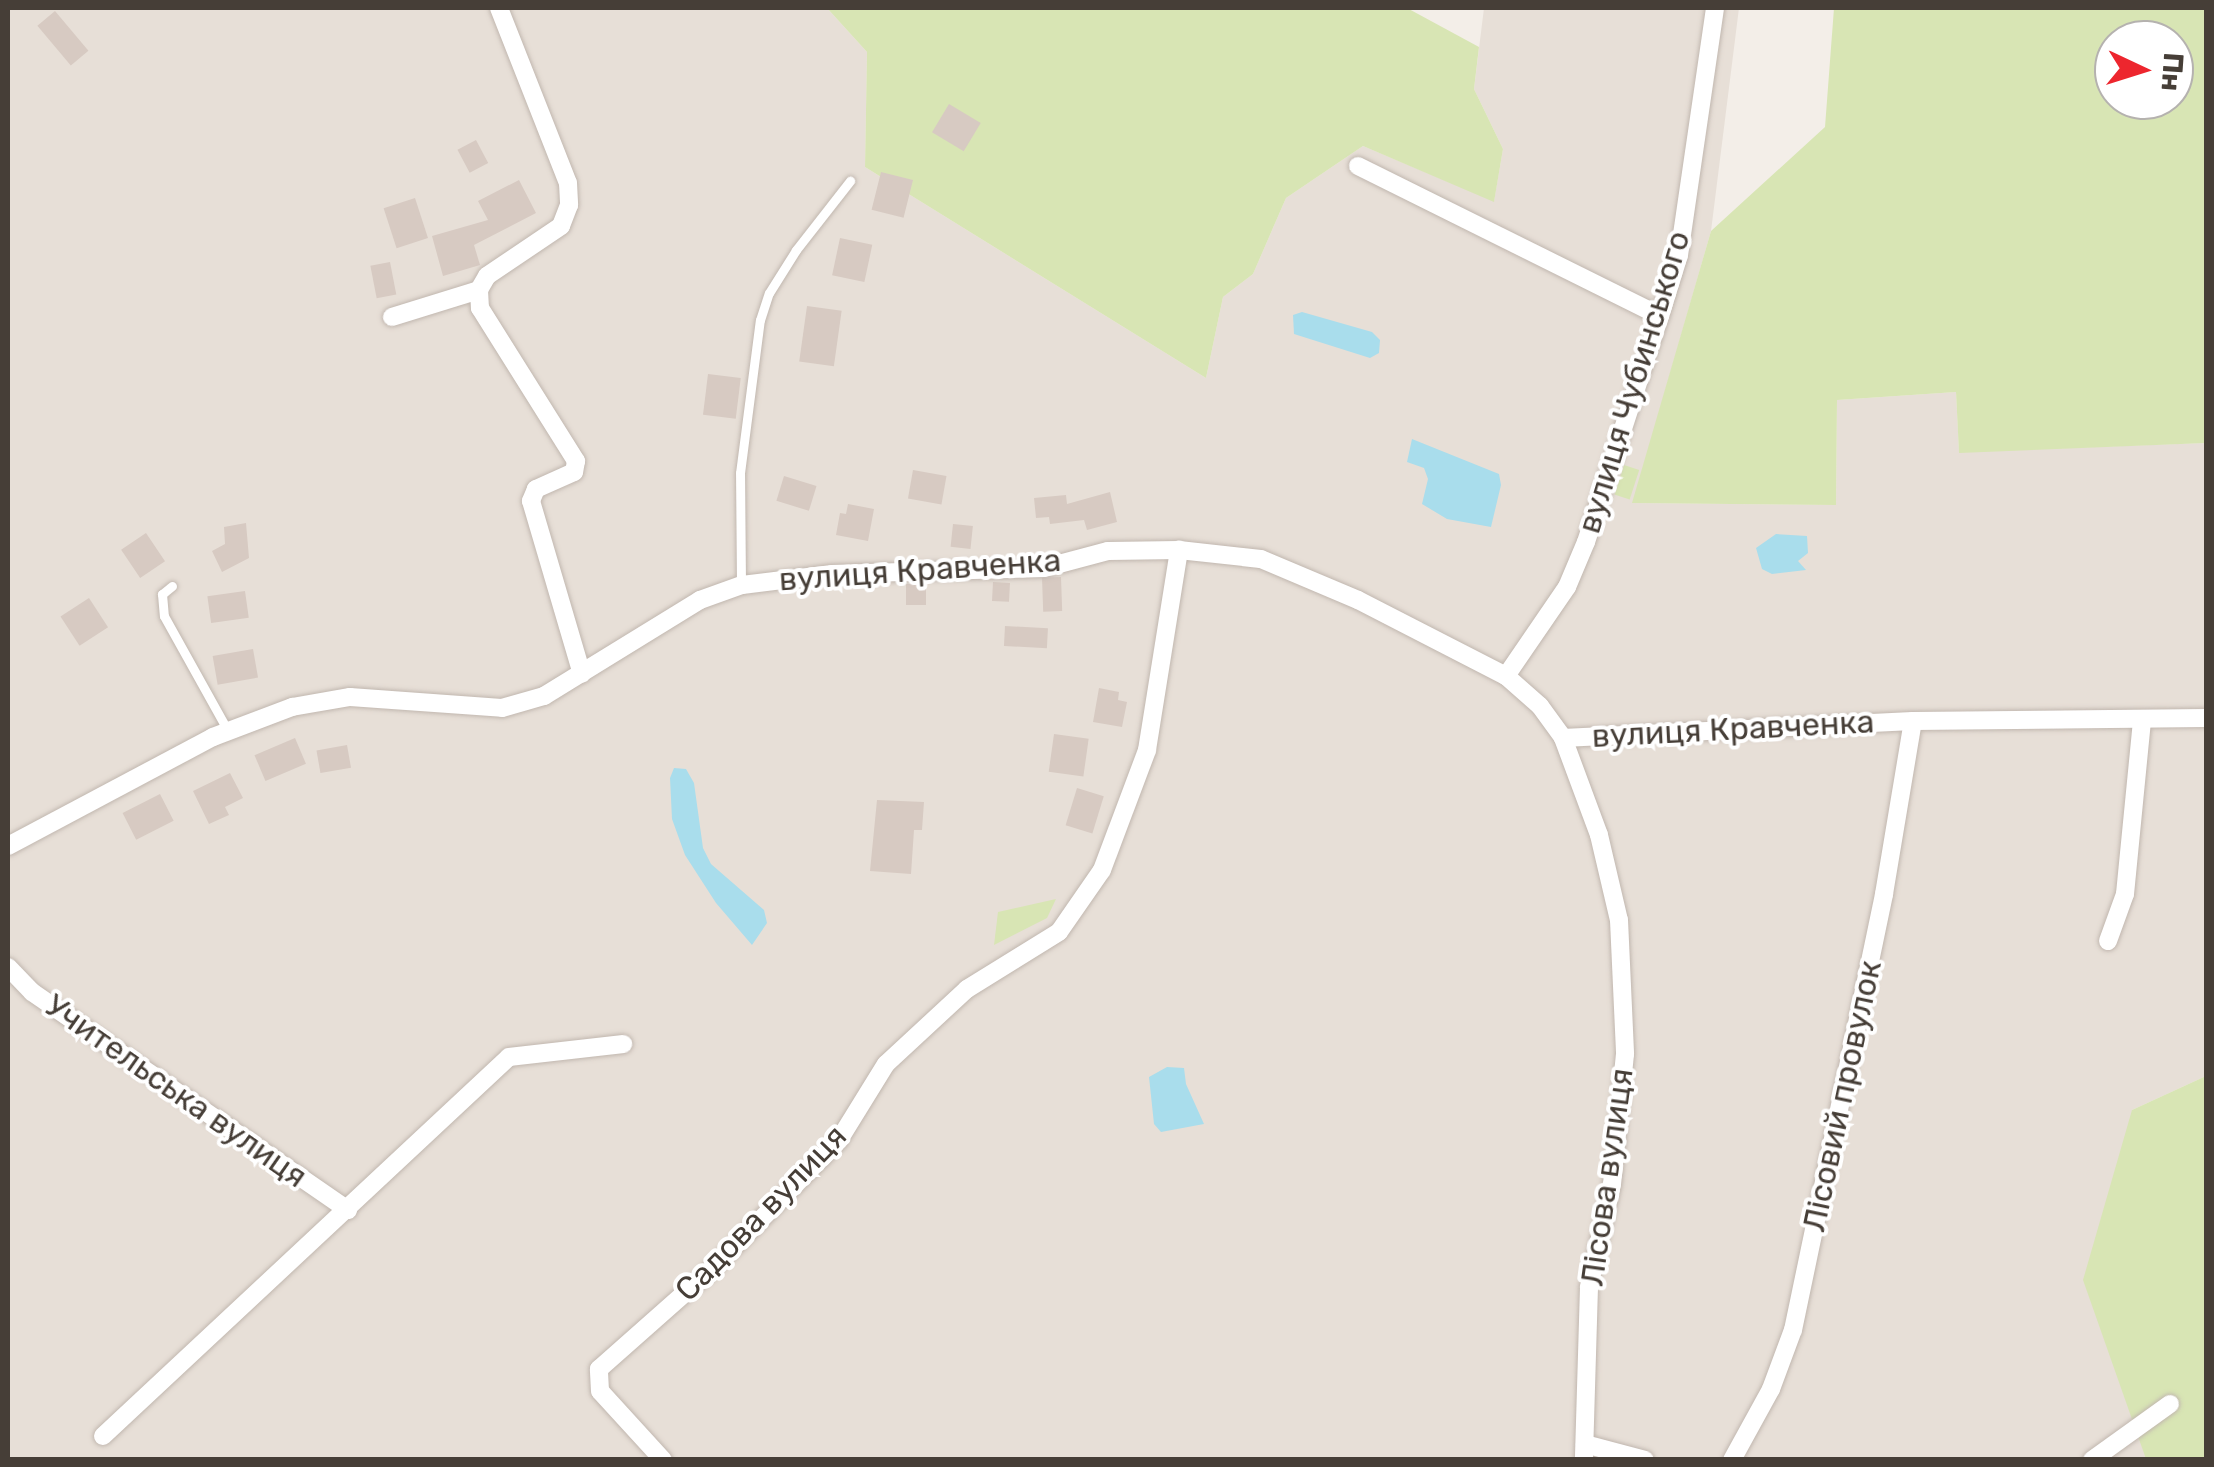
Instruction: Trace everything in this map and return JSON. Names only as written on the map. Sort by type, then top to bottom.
[{"type":"street","points":[[500,8],[568,183],[569,205],[561,226],[487,276],[479,290],[480,308],[576,461],[574,472],[536,488],[531,500],[582,674]]},
{"type":"street","name":"вулиця Чубинського","points":[[1506,676],[1567,587],[1586,542],[1660,316],[1679,255],[1715,8]]},
{"type":"street","points":[[1358,166],[1660,316]]},
{"type":"street","points":[[392,318],[479,290]]},
{"type":"street","name":"вулиця Кравченка","points":[[8,846],[228,731],[292,707],[350,697],[502,708],[544,696],[700,600],[742,584],[832,574],[1044,568],[1108,551],[1179,550],[1261,559],[1358,600],[1506,676],[1540,706],[1562,738],[1914,721],[2206,718]]},
{"type":"street","name":"Садова вулиця","points":[[662,1460],[600,1391],[599,1369],[711,1270],[839,1140],[886,1064],[966,988],[1060,932],[1102,870],[1146,750],[1179,550]]},
{"type":"street","points":[[2108,940],[2125,894],[2142,720]]},
{"type":"street","name":"Лісовий провулок","points":[[1732,1460],[1771,1389],[1793,1330],[1884,894],[1914,721]]},
{"type":"street","name":"Лісова вулиця","points":[[1562,738],[1599,835],[1618,920],[1625,1054],[1612,1184],[1589,1287],[1584,1452],[1646,1460]]},
{"type":"street","name":"Учительська вулиця","points":[[8,967],[32,992],[348,1210]]},
{"type":"street","name":"Учительська вулиця","points":[[103,1436],[508,1058],[623,1044]]},
{"type":"street","points":[[2092,1460],[2170,1404]]},
{"type":"lane","points":[[742,584],[740,473],[760,320],[769,293],[796,250],[850,182]]},
{"type":"lane","points":[[172,586],[160,604],[164,616],[228,731]]},
{"type":"shaded area","points":[[8,8],[827,8],[867,52],[865,167],[1206,378],[1223,297],[1253,274],[1286,198],[1363,146],[1494,201],[1503,149],[1474,89],[1484,8],[1739,8],[1711,231],[1633,503],[1836,505],[1837,400],[1956,392],[1959,452],[2206,443],[2206,1076],[2132,1110],[2147,1458],[8,1460]]},
{"type":"green space","points":[[827,8],[1407,8],[1479,47],[1474,89],[1503,149],[1494,202],[1363,146],[1286,198],[1253,274],[1223,297],[1206,378],[865,167],[867,52]]},
{"type":"green space","points":[[1834,8],[2206,8],[2206,443],[1959,453],[1956,392],[1837,400],[1836,505],[1632,503],[1711,231],[1825,127]]},
{"type":"green space","points":[[1624,465],[1639,470],[1630,499],[1614,494]]},
{"type":"green space","points":[[1056,899],[1047,918],[994,945],[998,912]]},
{"type":"green space","points":[[2206,1076],[2206,1459],[2146,1459],[2083,1280],[2132,1110]]},
{"type":"water","points":[[1302,312],[1372,332],[1380,340],[1379,353],[1370,358],[1294,334],[1293,315]]},
{"type":"water","points":[[1412,439],[1499,474],[1501,485],[1491,527],[1447,519],[1422,504],[1428,479],[1424,468],[1407,462]]},
{"type":"water","points":[[1776,534],[1807,536],[1808,553],[1798,561],[1806,570],[1772,574],[1762,569],[1756,548]]},
{"type":"water","points":[[674,768],[686,769],[694,783],[703,848],[711,864],[764,910],[767,923],[752,945],[716,903],[685,855],[672,819],[670,778]]},
{"type":"water","points":[[1167,1067],[1184,1068],[1186,1084],[1204,1124],[1161,1132],[1154,1124],[1149,1077]]},
{"type":"building","points":[[55,11],[88,51],[71,66],[37,26]]},
{"type":"building","points":[[949,104],[981,123],[964,151],[932,132]]},
{"type":"building","points":[[476,140],[488,163],[470,173],[457,150]]},
{"type":"building","points":[[881,172],[913,180],[904,218],[872,210]]},
{"type":"building","points":[[519,180],[536,213],[474,245],[480,265],[443,276],[432,236],[488,220],[478,201]]},
{"type":"building","points":[[415,198],[428,238],[397,248],[384,208]]},
{"type":"building","points":[[840,238],[872,245],[864,282],[832,275]]},
{"type":"building","points":[[390,262],[396,294],[377,298],[370,266]]},
{"type":"building","points":[[807,306],[842,311],[834,366],[799,361]]},
{"type":"building","points":[[708,374],[741,378],[736,419],[703,415]]},
{"type":"building","points":[[913,470],[946,476],[941,504],[908,499]]},
{"type":"building","points":[[784,476],[817,486],[809,511],[776,501]]},
{"type":"building","points":[[1110,492],[1117,522],[1087,530],[1084,520],[1050,524],[1049,517],[1036,518],[1034,498],[1066,495],[1067,504]]},
{"type":"building","points":[[848,504],[874,509],[868,541],[836,535],[840,513],[846,514]]},
{"type":"building","points":[[246,523],[249,558],[222,572],[212,551],[225,544],[224,527]]},
{"type":"building","points":[[953,524],[973,526],[970,549],[951,547]]},
{"type":"building","points":[[146,533],[165,561],[140,578],[121,550]]},
{"type":"building","points":[[1061,577],[1062,611],[1043,612],[1042,578]]},
{"type":"building","points":[[993,582],[1010,583],[1009,602],[992,601]]},
{"type":"building","points":[[906,584],[926,584],[926,605],[906,605]]},
{"type":"building","points":[[245,591],[249,618],[211,623],[207,596]]},
{"type":"building","points":[[89,598],[108,627],[80,646],[60,617]]},
{"type":"building","points":[[1005,626],[1048,628],[1047,648],[1004,646]]},
{"type":"building","points":[[253,649],[258,678],[218,685],[213,656]]},
{"type":"building","points":[[1099,688],[1119,692],[1118,700],[1127,702],[1122,727],[1093,722]]},
{"type":"building","points":[[1054,734],[1089,739],[1083,777],[1049,772]]},
{"type":"building","points":[[295,738],[306,764],[265,781],[254,755]]},
{"type":"building","points":[[347,745],[351,768],[320,773],[316,750]]},
{"type":"building","points":[[230,773],[243,798],[225,807],[229,815],[209,824],[193,791]]},
{"type":"building","points":[[1077,788],[1104,796],[1092,833],[1066,825]]},
{"type":"building","points":[[160,794],[174,821],[136,840],[123,813]]},
{"type":"building","points":[[877,800],[924,802],[922,830],[914,830],[911,874],[870,871]]}]
